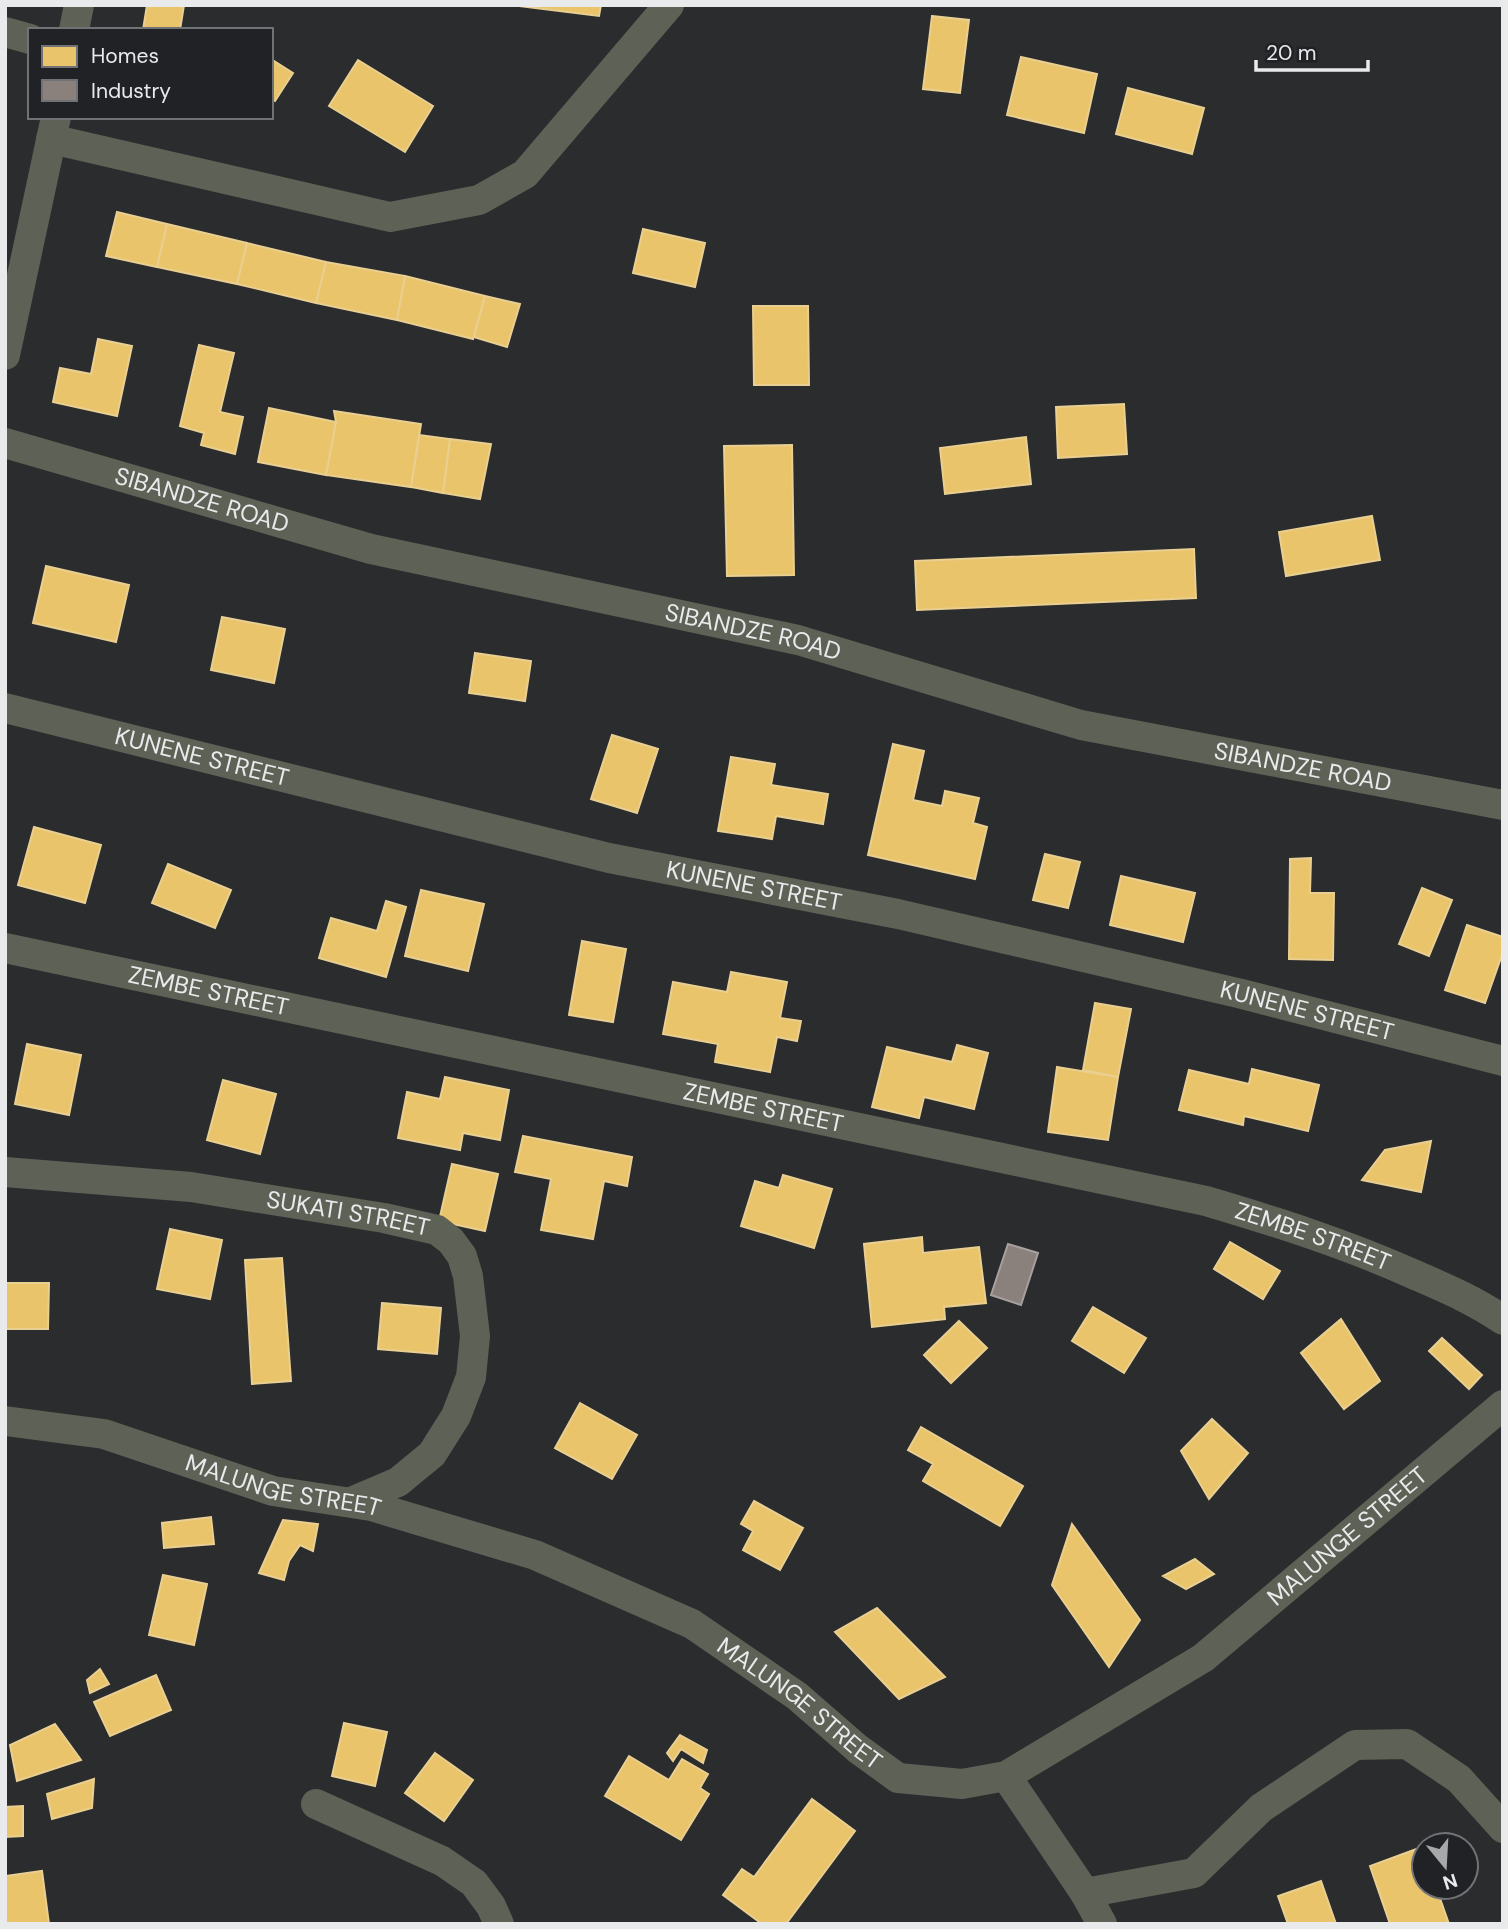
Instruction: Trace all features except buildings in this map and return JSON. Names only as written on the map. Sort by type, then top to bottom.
[{"type":"street","points":[[74,28],[79,5]]},
{"type":"street","points":[[5,355],[53,128],[390,218],[479,200],[524,174],[669,5]]},
{"type":"street","points":[[5,32],[28,39]]},
{"type":"street","name":"SIBANDZE ROAD","points":[[5,443],[371,550],[798,640],[1081,725],[1503,805]]},
{"type":"street","name":"KUNENE STREET","points":[[5,708],[609,858],[898,914],[1242,994],[1503,1061]]},
{"type":"street","name":"ZEMBE STREET","points":[[5,948],[1206,1201],[1291,1226],[1387,1262],[1474,1300],[1503,1321]]},
{"type":"street","name":"SUKATI STREET","points":[[5,1172],[205,1189],[384,1218],[437,1230],[451,1241],[463,1256],[468,1276],[475,1336],[471,1377],[456,1416],[432,1454],[398,1482],[351,1502]]},
{"type":"street","name":"MALUNGE STREET","points":[[5,1421],[104,1434],[273,1491],[372,1506],[535,1555],[692,1624],[797,1696],[858,1749],[898,1778],[962,1784],[1006,1776],[1203,1658],[1503,1405]]},
{"type":"street","points":[[1085,1894],[1194,1873],[1261,1808],[1355,1745],[1407,1744],[1459,1779],[1503,1828]]},
{"type":"street","points":[[1006,1776],[1102,1924]]},
{"type":"street","points":[[316,1804],[442,1861],[474,1884],[491,1906],[499,1924]]}]
